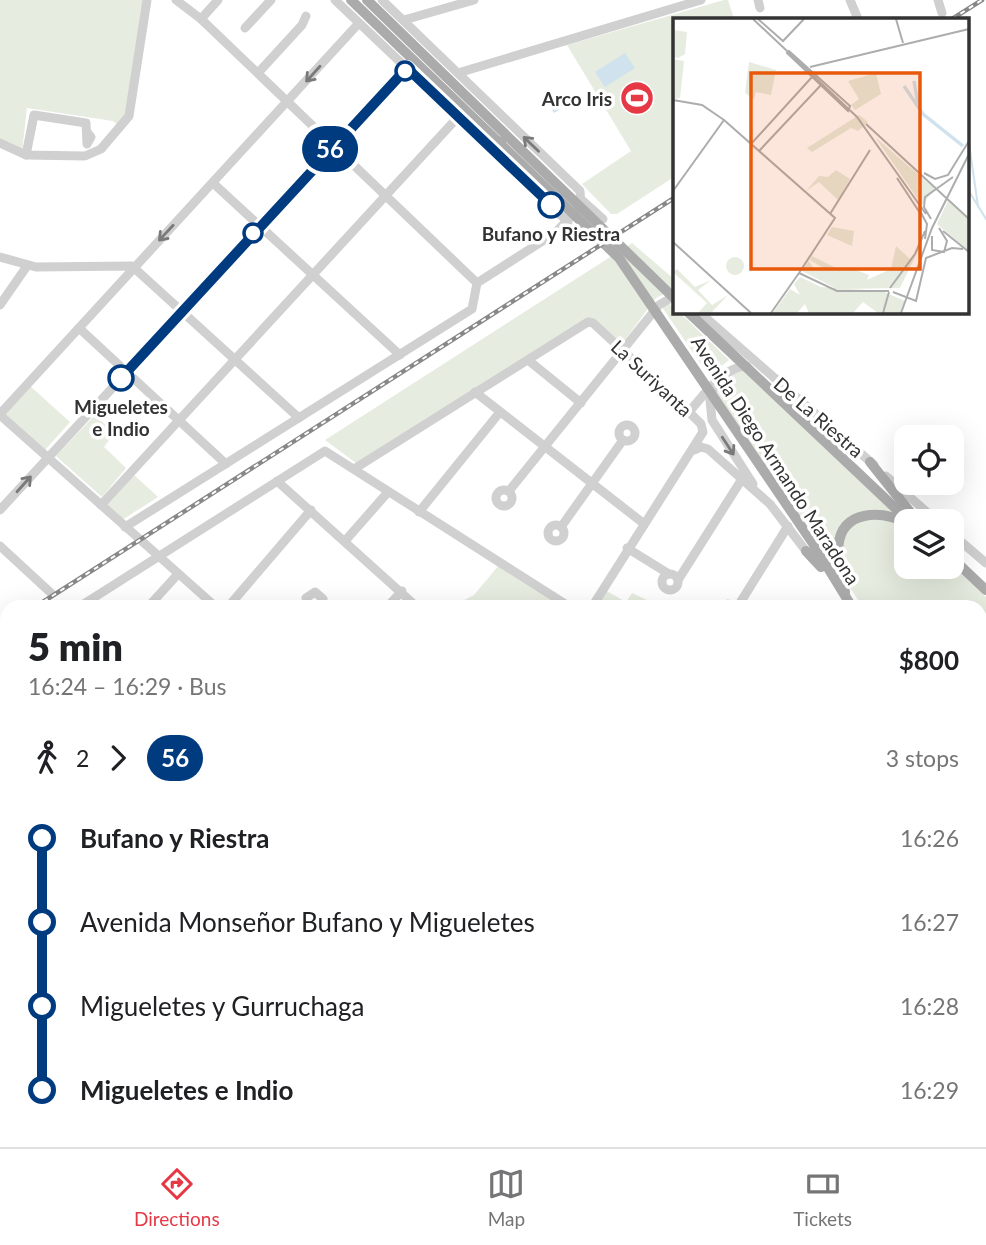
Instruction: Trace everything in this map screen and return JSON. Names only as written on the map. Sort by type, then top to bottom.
[{"type":"main road","points":[[343,0],[375,26],[406,61],[468,120],[471,129]]},
{"type":"main road","name":"Avenida Diego Armando Maradona","points":[[351,0],[375,26],[413,53],[673,296]]},
{"type":"main road","name":"Avenida Diego Armando Maradona","points":[[369,0],[413,53],[619,258],[745,443],[847,600]]},
{"type":"main road","points":[[385,16],[506,131],[505,138],[499,143],[480,138]]},
{"type":"main road","name":"Avenida Diego Armando Maradona","points":[[689,313],[894,509]]},
{"type":"main road","points":[[870,462],[908,509]]},
{"type":"main road","points":[[848,600],[838,559],[842,530],[849,522],[868,515],[894,517]]},
{"type":"main road","points":[[806,551],[835,582]]},
{"type":"main road","points":[[964,569],[984,588]]},
{"type":"street","points":[[0,143],[26,155],[91,155],[127,120],[147,0]]},
{"type":"street","points":[[176,0],[201,19],[477,283]]},
{"type":"street","points":[[201,19],[218,0]]},
{"type":"street","points":[[244,28],[271,0]]},
{"type":"street","points":[[335,0],[568,222]]},
{"type":"street","points":[[382,0],[603,219]]},
{"type":"street","points":[[404,20],[474,0]]},
{"type":"street","points":[[656,0],[659,12]]},
{"type":"street","points":[[458,73],[701,0]]},
{"type":"street","points":[[850,0],[858,18]]},
{"type":"street","points":[[938,0],[942,13]]},
{"type":"street","points":[[258,73],[302,26],[306,16]]},
{"type":"street","points":[[208,600],[0,415],[359,23]]},
{"type":"street","points":[[0,510],[407,68]]},
{"type":"street","points":[[26,155],[34,115],[86,122],[87,132]]},
{"type":"street","points":[[101,505],[458,117]]},
{"type":"street","points":[[213,183],[400,355]]},
{"type":"street","points":[[125,527],[472,309],[477,283],[555,233],[568,222],[581,196]]},
{"type":"street","points":[[0,257],[27,266],[116,265],[135,268],[299,418]]},
{"type":"street","points":[[116,265],[124,279]]},
{"type":"street","points":[[0,304],[27,266]]},
{"type":"street","points":[[509,491],[662,302],[673,297]]},
{"type":"street","name":"De La Riestra","points":[[700,313],[923,509]]},
{"type":"street","name":"La Suriyanta","points":[[528,359],[588,323],[690,412],[703,428],[703,437],[694,450]]},
{"type":"street","points":[[79,328],[226,464]]},
{"type":"street","points":[[354,469],[528,359],[581,404]]},
{"type":"street","points":[[690,412],[723,375],[741,366],[766,370]]},
{"type":"street","points":[[715,383],[710,400],[712,420],[752,482],[806,551]]},
{"type":"street","points":[[475,392],[643,523]]},
{"type":"street","points":[[419,512],[500,411]]},
{"type":"street","points":[[561,527],[623,440]]},
{"type":"street","points":[[596,600],[643,523],[694,450],[701,447],[708,449],[770,504]]},
{"type":"street","points":[[90,600],[325,451],[559,600]]},
{"type":"street","points":[[669,574],[662,580],[666,590],[676,589],[678,580],[741,479]]},
{"type":"street","points":[[277,481],[410,600]]},
{"type":"street","points":[[345,541],[388,492]]},
{"type":"street","points":[[234,600],[311,510]]},
{"type":"street","points":[[742,600],[788,526]]},
{"type":"street","points":[[964,544],[986,563]]},
{"type":"street","points":[[0,546],[51,593]]},
{"type":"street","points":[[627,548],[678,580]]},
{"type":"street","points":[[154,600],[178,574]]},
{"type":"street","points":[[394,600],[402,591]]},
{"type":"street","points":[[308,600],[307,596],[315,592],[322,600]]},
{"type":"shaded area","points":[[0,0],[144,0],[127,114],[119,126],[113,121],[27,108],[22,152],[0,140]]},
{"type":"shaded area","name":"Arco Iris","points":[[724,0],[728,0],[734,18],[673,18],[673,178],[617,214],[611,214],[582,184],[631,151],[567,45]]},
{"type":"shaded area","points":[[632,243],[673,278],[673,290],[656,298],[624,341],[616,340],[594,321],[356,463],[325,440]]},
{"type":"shaded area","points":[[668,301],[673,313],[680,313],[729,360],[709,376],[662,307]]},
{"type":"shaded area","points":[[743,368],[894,513],[894,579],[964,577],[986,600],[858,600],[715,391],[725,376]]},
{"type":"shaded area","points":[[30,386],[70,422],[45,450],[5,414]]},
{"type":"shaded area","points":[[95,415],[114,433],[104,447],[126,468],[102,497],[56,456]]},
{"type":"shaded area","points":[[133,474],[158,497],[122,520],[105,505]]},
{"type":"shaded area","points":[[499,565],[554,600],[464,600],[474,595]]},
{"type":"shaded area","points":[[605,590],[622,600],[599,600]]},
{"type":"shaded area","points":[[632,593],[647,600],[627,600]]},
{"type":"water","points":[[625,53],[635,68],[605,87],[595,72]]},
{"type":"water","points":[[567,93],[573,101],[554,113],[549,104]]},
{"type":"waterway","points":[[968,137],[978,206]]},
{"type":"waterway","points":[[968,190],[986,219]]},
{"type":"railway","points":[[954,18],[982,0]]},
{"type":"railway","points":[[46,600],[673,199]]},
{"type":"bus line","name":"56","points":[[121,378],[407,68],[551,205]]},
{"type":"place","name":"Arco Iris","points":[[637,98]]},
{"type":"place","name":"Bufano y Riestra","points":[[551,205]]},
{"type":"place","name":"Migueletes e Indio","points":[[121,378]]}]
